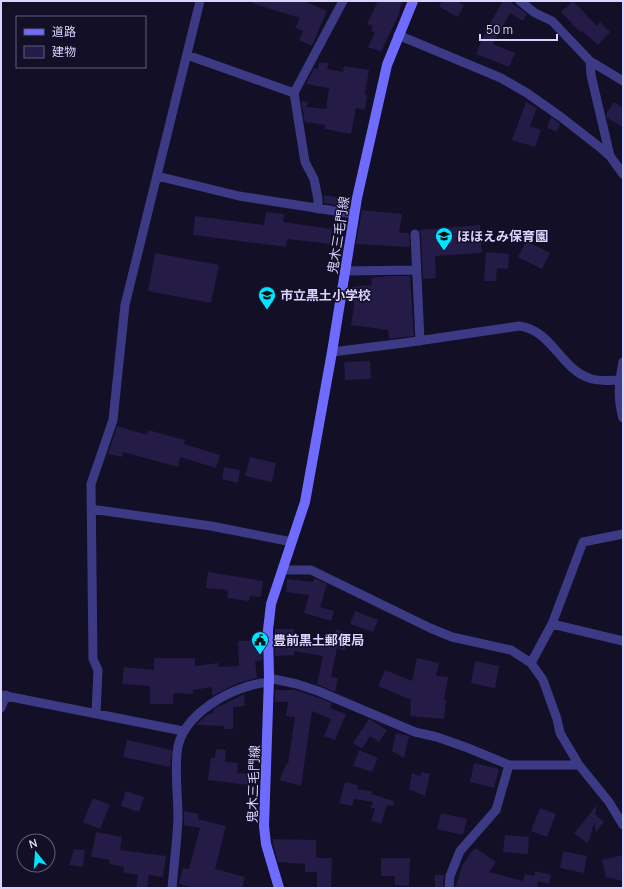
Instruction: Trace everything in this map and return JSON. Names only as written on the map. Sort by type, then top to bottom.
[{"type":"main road","name":"鬼木三毛門線","points":[[279,888],[266,844],[264,826],[269,680],[268,630],[271,604],[292,542],[309,484],[354,214],[387,65],[413,1]]},
{"type":"street","points":[[96,713],[98,670],[93,659],[90,484],[113,420],[124,305],[200,1]]},
{"type":"street","points":[[318,208],[318,199],[314,179],[304,162],[294,93],[343,1]]},
{"type":"street","points":[[520,1],[534,13],[552,22],[590,61],[623,82]]},
{"type":"street","points":[[398,35],[501,78],[527,93],[561,117],[610,156],[623,174]]},
{"type":"street","points":[[187,56],[294,93]]},
{"type":"street","points":[[590,61],[591,75],[610,156]]},
{"type":"street","points":[[157,176],[238,196],[354,214]]},
{"type":"street","points":[[414,234],[420,341]]},
{"type":"street","points":[[345,271],[416,270]]},
{"type":"street","points":[[332,352],[420,341],[514,326],[525,327],[550,342],[567,364],[583,376],[598,380],[620,380]]},
{"type":"street","points":[[623,362],[620,380],[619,403],[623,418]]},
{"type":"street","points":[[91,509],[211,526],[292,542]]},
{"type":"street","points":[[531,663],[552,624],[583,542],[623,534]]},
{"type":"street","points":[[283,570],[311,570],[430,628],[452,637],[511,650],[531,663],[543,680],[557,719],[560,733],[579,765],[609,802],[623,825]]},
{"type":"street","points":[[552,624],[623,641]]},
{"type":"street","points":[[172,888],[178,819],[176,753],[184,731],[198,714],[219,699],[233,691],[244,689],[248,686],[269,680],[296,684],[318,691],[415,732],[437,737],[509,765],[579,765]]},
{"type":"street","points":[[1,708],[4,695],[184,731]]},
{"type":"street","points":[[449,888],[450,876],[460,851],[496,810],[509,765]]},
{"type":"building","points":[[253,1],[304,1],[327,11],[312,46],[299,40],[303,31],[295,28],[300,18],[252,3]]},
{"type":"building","points":[[378,1],[402,1],[399,14],[381,52],[368,47],[375,33],[371,31],[373,26],[367,24]]},
{"type":"building","points":[[442,1],[456,1],[464,5],[458,17],[439,7]]},
{"type":"building","points":[[503,1],[509,1],[527,14],[523,21],[510,13],[493,44],[515,53],[509,67],[476,54],[486,30]]},
{"type":"building","points":[[573,1],[597,26],[600,22],[610,32],[598,45],[582,31],[580,32],[561,12]]},
{"type":"building","points":[[319,62],[329,63],[327,69],[343,72],[344,66],[369,70],[365,94],[367,95],[365,110],[356,108],[351,134],[324,129],[325,125],[305,122],[301,101],[308,102],[307,107],[326,109],[329,88],[306,84],[314,68],[318,69]]},
{"type":"building","points":[[526,102],[537,108],[530,126],[541,130],[535,147],[512,140]]},
{"type":"building","points":[[614,102],[623,108],[623,127],[607,118],[606,114]]},
{"type":"building","points":[[551,117],[560,124],[557,132],[547,128]]},
{"type":"building","points":[[324,195],[343,198],[341,206],[324,203]]},
{"type":"building","points":[[362,210],[402,214],[399,233],[409,233],[410,247],[356,244]]},
{"type":"building","points":[[266,212],[284,214],[283,222],[332,229],[330,244],[287,239],[286,247],[193,235],[195,216],[264,225]]},
{"type":"building","points":[[480,225],[482,253],[435,256],[436,278],[423,279],[421,234],[419,230]]},
{"type":"building","points":[[526,241],[550,253],[542,269],[518,257]]},
{"type":"building","points":[[486,252],[509,254],[508,269],[497,268],[496,281],[484,281]]},
{"type":"building","points":[[155,253],[219,265],[211,303],[148,291]]},
{"type":"building","points":[[410,276],[414,336],[389,339],[388,330],[351,325],[354,306],[352,287],[372,285],[371,278]]},
{"type":"building","points":[[370,361],[371,379],[345,380],[344,362]]},
{"type":"building","points":[[117,426],[147,435],[148,430],[185,440],[184,444],[220,455],[216,468],[180,457],[178,467],[123,452],[122,457],[108,454]]},
{"type":"building","points":[[250,457],[276,463],[272,482],[245,476]]},
{"type":"building","points":[[224,467],[240,470],[238,483],[222,479]]},
{"type":"building","points":[[208,572],[263,581],[261,597],[250,596],[249,601],[227,598],[228,590],[206,588]]},
{"type":"building","points":[[314,578],[327,584],[320,607],[334,611],[331,621],[304,613],[309,595],[286,592],[287,579],[313,582]]},
{"type":"building","points":[[355,611],[378,620],[373,632],[350,624]]},
{"type":"building","points":[[275,629],[294,629],[294,639],[331,645],[336,629],[351,634],[345,651],[337,648],[331,677],[338,678],[335,692],[317,684],[323,656],[294,651],[294,655],[275,656]]},
{"type":"building","points":[[262,640],[262,660],[255,661],[257,678],[238,683],[212,696],[212,687],[193,690],[193,694],[174,693],[173,704],[150,704],[150,686],[122,684],[124,667],[154,670],[154,658],[195,658],[195,666],[218,663],[219,667],[239,666],[238,641]]},
{"type":"building","points":[[417,658],[439,663],[436,676],[448,677],[444,700],[446,700],[444,719],[410,716],[411,700],[378,686],[385,670],[412,681]]},
{"type":"building","points":[[475,661],[499,666],[495,688],[471,683]]},
{"type":"building","points":[[275,690],[295,690],[316,697],[332,703],[330,708],[346,714],[335,740],[324,736],[331,719],[312,711],[301,786],[280,780],[286,764],[288,764],[295,717],[286,716],[288,702],[275,702]]},
{"type":"building","points":[[244,694],[245,706],[233,707],[233,729],[224,729],[224,726],[196,725],[208,714],[212,714],[214,709]]},
{"type":"building","points":[[369,719],[387,730],[379,742],[370,736],[362,749],[353,743]]},
{"type":"building","points":[[396,733],[409,736],[404,758],[392,751]]},
{"type":"building","points":[[127,740],[172,750],[170,767],[123,757]]},
{"type":"building","points":[[216,749],[226,750],[225,762],[238,763],[237,773],[250,774],[249,785],[208,780],[211,758],[215,758]]},
{"type":"building","points":[[359,750],[378,758],[372,772],[353,766]]},
{"type":"building","points":[[474,763],[499,769],[494,788],[470,782]]},
{"type":"building","points":[[422,772],[430,774],[425,796],[409,789],[412,773],[420,776]]},
{"type":"building","points":[[345,782],[358,785],[357,789],[372,791],[371,794],[394,801],[393,806],[387,805],[381,824],[371,821],[375,808],[371,808],[373,802],[354,799],[352,806],[339,803]]},
{"type":"building","points":[[126,791],[144,797],[139,812],[121,806]]},
{"type":"building","points":[[93,798],[110,805],[100,829],[83,822]]},
{"type":"building","points":[[597,805],[595,814],[604,822],[596,832],[594,822],[590,838],[587,843],[574,833]]},
{"type":"building","points":[[540,808],[556,814],[547,837],[531,831]]},
{"type":"building","points":[[184,811],[199,814],[198,819],[226,826],[215,869],[245,877],[242,888],[194,888],[179,884],[183,868],[189,869],[200,828],[184,825]]},
{"type":"building","points":[[441,813],[467,819],[463,835],[437,829]]},
{"type":"building","points":[[96,832],[122,837],[120,850],[166,856],[163,877],[149,875],[147,888],[136,888],[138,875],[123,872],[124,867],[109,864],[110,860],[91,857]]},
{"type":"building","points":[[505,835],[529,837],[528,854],[503,852]]},
{"type":"building","points":[[273,839],[316,840],[316,858],[332,858],[331,888],[317,888],[317,872],[305,872],[305,864],[278,862]]},
{"type":"building","points":[[74,849],[85,850],[83,867],[69,865]]},
{"type":"building","points":[[474,849],[477,849],[496,862],[489,872],[523,881],[525,874],[534,876],[535,871],[551,875],[549,884],[538,881],[537,888],[455,888],[463,864]]},
{"type":"building","points":[[563,851],[587,856],[584,873],[560,868]]},
{"type":"building","points":[[623,855],[623,881],[606,877],[602,859],[608,860],[606,859]]},
{"type":"building","points":[[381,858],[410,858],[409,886],[395,885],[395,876],[381,876]]},
{"type":"building","points":[[435,875],[444,875],[443,888],[435,888]]},
{"type":"place","name":"ほほえみ保育園","points":[[444,251]]},
{"type":"place","name":"市立黒土小学校","points":[[267,310]]},
{"type":"place","name":"豊前黒土郵便局","points":[[260,655]]}]
